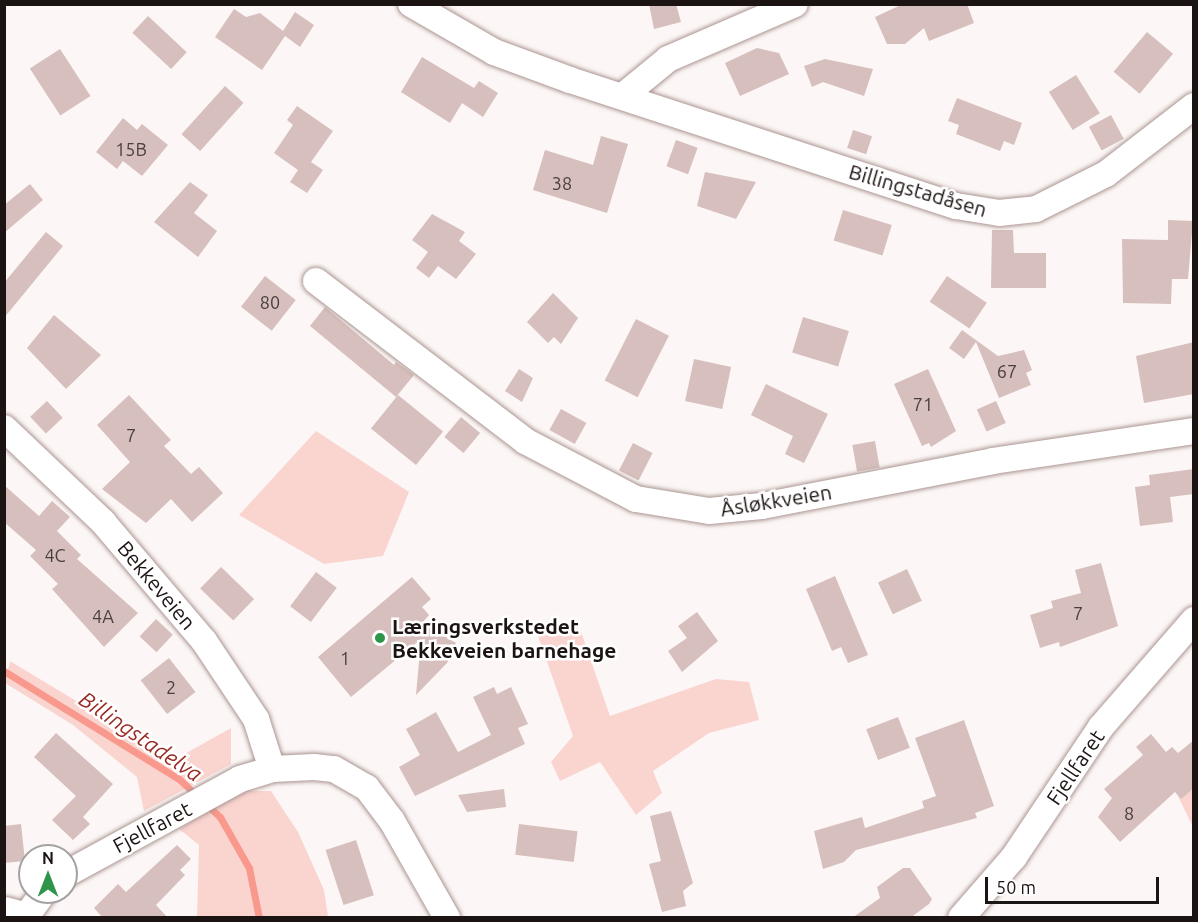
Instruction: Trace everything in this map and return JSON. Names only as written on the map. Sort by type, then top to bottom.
[{"type":"main road","points":[[4,913],[24,918]]},
{"type":"street","name":"Billingstadåsen","points":[[411,4],[494,52],[956,206],[999,213],[1036,209],[1106,174],[1194,106]]},
{"type":"street","points":[[623,96],[668,59],[795,4]]},
{"type":"street","name":"Åsløkkveien","points":[[316,281],[525,441],[636,499],[709,511],[762,506],[993,461],[1194,430]]},
{"type":"street","name":"Bekkeveien","points":[[4,428],[103,522],[204,641],[256,718],[272,769]]},
{"type":"street","name":"Fjellfaret","points":[[961,918],[1014,857],[1101,727],[1194,620]]},
{"type":"street","name":"Fjellfaret","points":[[78,867],[240,779],[272,769],[334,769],[367,788],[392,820],[447,918]]},
{"type":"street","points":[[24,918],[35,904]]},
{"type":"shaded area","points":[[316,431],[409,492],[383,556],[324,564],[239,515]]},
{"type":"shaded area","points":[[578,623],[610,716],[716,679],[749,682],[759,720],[709,733],[653,771],[662,793],[636,815],[600,762],[560,781],[551,762],[573,736],[538,636]]},
{"type":"shaded area","points":[[10,661],[174,760],[231,728],[231,764],[144,811],[137,777],[73,725],[5,683]]},
{"type":"shaded area","points":[[1193,773],[1193,827],[1173,786]]},
{"type":"shaded area","points":[[242,791],[271,791],[298,832],[324,890],[328,917],[197,917],[199,845],[179,829]]},
{"type":"building","points":[[649,4],[676,4],[681,22],[654,29]]},
{"type":"building","points":[[903,4],[967,4],[974,23],[929,41],[924,28],[905,44],[887,44],[875,17]]},
{"type":"building","points":[[234,9],[246,17],[260,13],[283,31],[295,12],[314,25],[300,47],[285,36],[262,70],[215,37]]},
{"type":"building","points":[[148,16],[187,52],[171,69],[132,33]]},
{"type":"building","points":[[1147,32],[1173,54],[1140,94],[1114,72]]},
{"type":"building","points":[[757,48],[779,53],[789,74],[740,96],[725,63]]},
{"type":"building","points":[[60,49],[90,96],[60,116],[30,69]]},
{"type":"building","points":[[422,57],[474,88],[479,81],[498,93],[483,117],[462,103],[450,123],[401,92]]},
{"type":"building","points":[[825,59],[873,69],[864,96],[823,82],[812,87],[804,66]]},
{"type":"building","points":[[1076,75],[1100,113],[1073,130],[1049,92]]},
{"type":"building","points":[[225,86],[244,103],[200,151],[182,134]]},
{"type":"building","points":[[957,98],[1022,123],[1014,145],[1004,141],[1000,151],[956,134],[959,125],[948,121]]},
{"type":"building","points":[[297,106],[333,131],[311,162],[323,170],[307,193],[290,182],[298,170],[274,153],[293,125],[287,120]]},
{"type":"building","points":[[1111,115],[1124,139],[1102,151],[1089,127]]},
{"type":"building","points":[[123,118],[137,130],[142,124],[168,145],[142,176],[123,161],[117,169],[96,152]]},
{"type":"building","points":[[853,130],[872,136],[866,154],[847,148]]},
{"type":"building","points":[[601,136],[628,144],[607,213],[533,190],[545,150],[593,165]]},
{"type":"building","points":[[676,140],[698,148],[688,174],[666,166]]},
{"type":"building","points":[[705,172],[756,182],[736,219],[697,206]]},
{"type":"building","points":[[190,182],[208,195],[194,213],[217,231],[198,257],[154,222]]},
{"type":"building","points":[[30,184],[43,200],[4,233],[4,205]]},
{"type":"building","points":[[843,210],[892,225],[882,256],[834,241]]},
{"type":"building","points":[[432,214],[465,232],[459,241],[476,254],[456,279],[438,266],[429,278],[416,268],[428,252],[412,240]]},
{"type":"building","points":[[1168,220],[1193,221],[1188,279],[1172,279],[1171,304],[1123,303],[1122,239],[1168,240]]},
{"type":"building","points":[[992,230],[1013,230],[1014,253],[1046,253],[1046,288],[991,288]]},
{"type":"building","points":[[46,232],[63,246],[4,318],[4,283]]},
{"type":"building","points":[[265,276],[296,300],[272,331],[241,307]]},
{"type":"building","points":[[947,276],[987,303],[969,329],[930,302]]},
{"type":"building","points":[[553,293],[578,318],[561,344],[554,337],[548,343],[527,322]]},
{"type":"building","points":[[325,307],[394,365],[396,362],[414,375],[396,397],[310,326]]},
{"type":"building","points":[[54,315],[101,355],[66,389],[27,348]]},
{"type":"building","points":[[803,317],[849,331],[838,366],[792,352]]},
{"type":"building","points":[[636,319],[669,336],[638,397],[605,380]]},
{"type":"building","points":[[962,330],[998,356],[1024,350],[1032,370],[1026,373],[1031,385],[999,398],[976,342],[964,359],[949,348]]},
{"type":"building","points":[[1194,342],[1194,394],[1144,403],[1136,356]]},
{"type":"building","points":[[694,359],[731,367],[722,409],[685,401]]},
{"type":"building","points":[[519,369],[533,378],[522,402],[505,391]]},
{"type":"building","points":[[928,369],[956,431],[931,447],[929,443],[922,446],[894,384]]},
{"type":"building","points":[[766,384],[828,414],[804,463],[785,454],[793,436],[751,415]]},
{"type":"building","points":[[129,395],[171,440],[164,446],[191,474],[199,467],[223,493],[192,522],[171,499],[146,523],[102,489],[130,462],[97,425]]},
{"type":"building","points":[[398,395],[443,432],[416,465],[371,428]]},
{"type":"building","points":[[47,401],[63,418],[46,434],[30,417]]},
{"type":"building","points":[[996,401],[1006,423],[987,431],[977,410]]},
{"type":"building","points":[[561,409],[586,423],[575,444],[549,430]]},
{"type":"building","points":[[461,417],[480,433],[463,453],[444,437]]},
{"type":"building","points":[[875,441],[880,468],[857,472],[852,445]]},
{"type":"building","points":[[633,443],[653,453],[639,481],[619,471]]},
{"type":"building","points":[[1194,469],[1194,494],[1170,497],[1173,522],[1140,526],[1135,487],[1150,485],[1149,475]]},
{"type":"building","points":[[4,485],[39,516],[52,501],[70,517],[57,531],[81,555],[77,559],[138,613],[104,647],[52,589],[58,584],[30,556],[36,550],[4,522]]},
{"type":"building","points":[[1101,563],[1118,626],[1060,647],[1059,642],[1040,648],[1030,615],[1053,608],[1051,601],[1081,593],[1075,570]]},
{"type":"building","points":[[221,567],[254,599],[233,621],[200,589]]},
{"type":"building","points":[[907,569],[922,601],[893,614],[878,583]]},
{"type":"building","points":[[316,572],[337,588],[311,622],[290,606]]},
{"type":"building","points":[[835,576],[868,655],[848,663],[841,647],[832,651],[806,589]]},
{"type":"building","points":[[412,577],[431,599],[422,607],[429,615],[422,623],[456,643],[447,663],[416,695],[421,639],[351,697],[318,657]]},
{"type":"building","points":[[697,612],[718,641],[682,672],[668,651],[687,638],[678,626]]},
{"type":"building","points":[[156,619],[173,635],[156,652],[140,637]]},
{"type":"building","points":[[169,658],[195,692],[167,714],[141,680]]},
{"type":"building","points":[[494,687],[497,694],[511,687],[528,724],[518,728],[525,744],[415,796],[399,767],[420,755],[406,729],[436,712],[458,752],[491,735],[473,697]]},
{"type":"building","points":[[898,717],[910,748],[878,760],[866,729]]},
{"type":"building","points":[[964,720],[994,806],[975,813],[977,818],[856,850],[844,862],[823,869],[814,831],[862,817],[865,828],[924,808],[922,801],[936,796],[915,738]]},
{"type":"building","points":[[56,733],[113,784],[83,817],[90,824],[73,840],[52,820],[76,796],[34,757]]},
{"type":"building","points":[[1151,734],[1166,752],[1172,747],[1178,753],[1194,740],[1194,788],[1181,799],[1175,792],[1120,842],[1098,817],[1112,798],[1104,789],[1143,755],[1136,747]]},
{"type":"building","points":[[504,789],[506,807],[467,812],[458,795]]},
{"type":"building","points":[[671,811],[693,883],[683,891],[686,906],[662,912],[649,864],[661,861],[650,816]]},
{"type":"building","points":[[21,824],[23,844],[18,844],[18,862],[4,863],[4,826]]},
{"type":"building","points":[[519,824],[578,831],[574,862],[515,855]]},
{"type":"building","points":[[356,840],[374,895],[343,905],[326,850]]},
{"type":"building","points":[[177,845],[191,859],[180,870],[185,875],[156,905],[168,918],[103,918],[94,908],[118,884],[126,892]]},
{"type":"building","points":[[903,868],[910,868],[932,899],[929,904],[910,918],[852,918],[880,898],[877,887]]},
{"type":"waterway","name":"Billingstadelva","points":[[4,671],[179,779],[198,797]]},
{"type":"waterway","name":"Billingstadelva","points":[[206,804],[220,817],[249,868],[259,918]]},
{"type":"place","name":"Læringsverkstedet Bekkeveien barnehage","points":[[380,638]]}]
